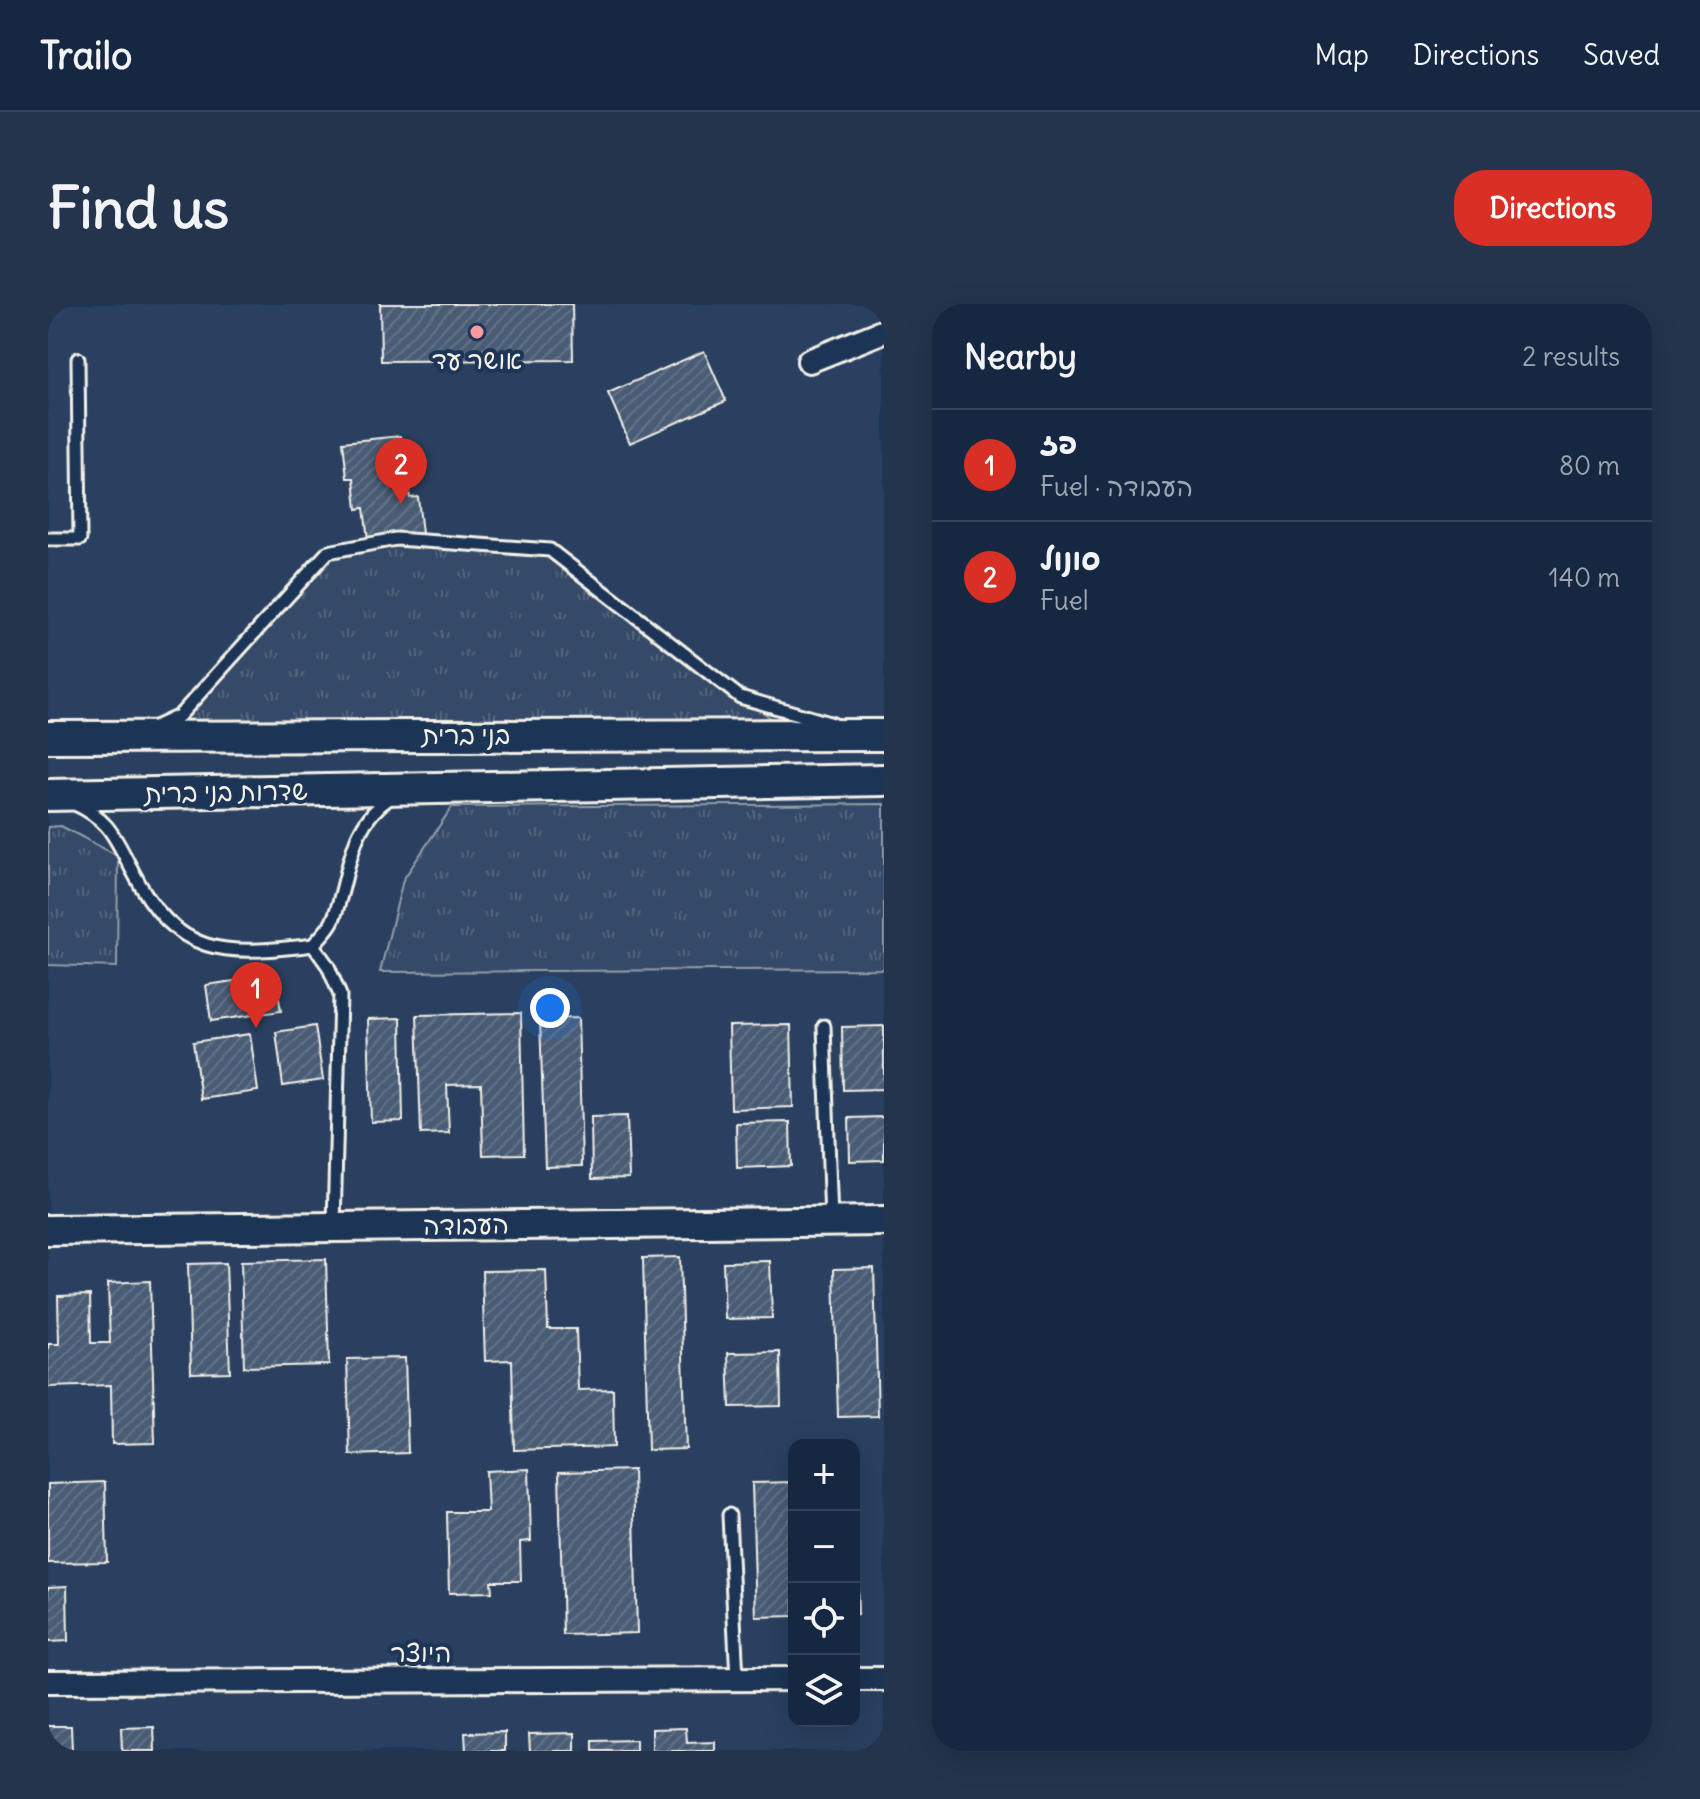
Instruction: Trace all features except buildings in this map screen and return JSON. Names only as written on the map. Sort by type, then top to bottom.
[{"type":"main road","name":"בני ברית","points":[[48,737],[876,735]]},
{"type":"main road","name":"בני ברית","points":[[403,789],[884,780]]},
{"type":"main road","name":"שדרות בני ברית","points":[[51,795],[403,789]]},
{"type":"street","points":[[809,361],[884,331]]},
{"type":"street","name":"העבודה","points":[[48,1230],[884,1221]]},
{"type":"street","name":"היוצר","points":[[48,1682],[788,1679]]},
{"type":"street","points":[[860,1679],[884,1679]]},
{"type":"lane","points":[[48,539],[80,539],[78,359]]},
{"type":"lane","points":[[133,737],[179,716],[328,552],[396,539],[550,550],[740,697],[876,735]]},
{"type":"lane","points":[[51,795],[96,814],[114,832],[151,904],[172,927],[201,944],[237,952],[313,945],[332,923],[352,846],[362,826],[373,810],[403,789]]},
{"type":"lane","points":[[313,945],[328,966],[340,995],[334,1227]]},
{"type":"lane","points":[[824,1026],[831,1222]]},
{"type":"lane","points":[[729,1515],[737,1679]]},
{"type":"shaded area","points":[[48,304],[884,304],[884,1751],[48,1751]]},
{"type":"green space","points":[[396,539],[550,550],[793,735],[206,736],[179,716],[328,552]]},
{"type":"green space","points":[[884,804],[884,969],[380,972],[403,880],[452,807]]},
{"type":"green space","points":[[61,826],[118,856],[117,967],[48,965],[48,827]]},
{"type":"place","name":"אושר עד","points":[[477,332]]},
{"type":"place","name":"סונול","points":[[401,504]]},
{"type":"place","name":"פז","points":[[256,1028]]}]
